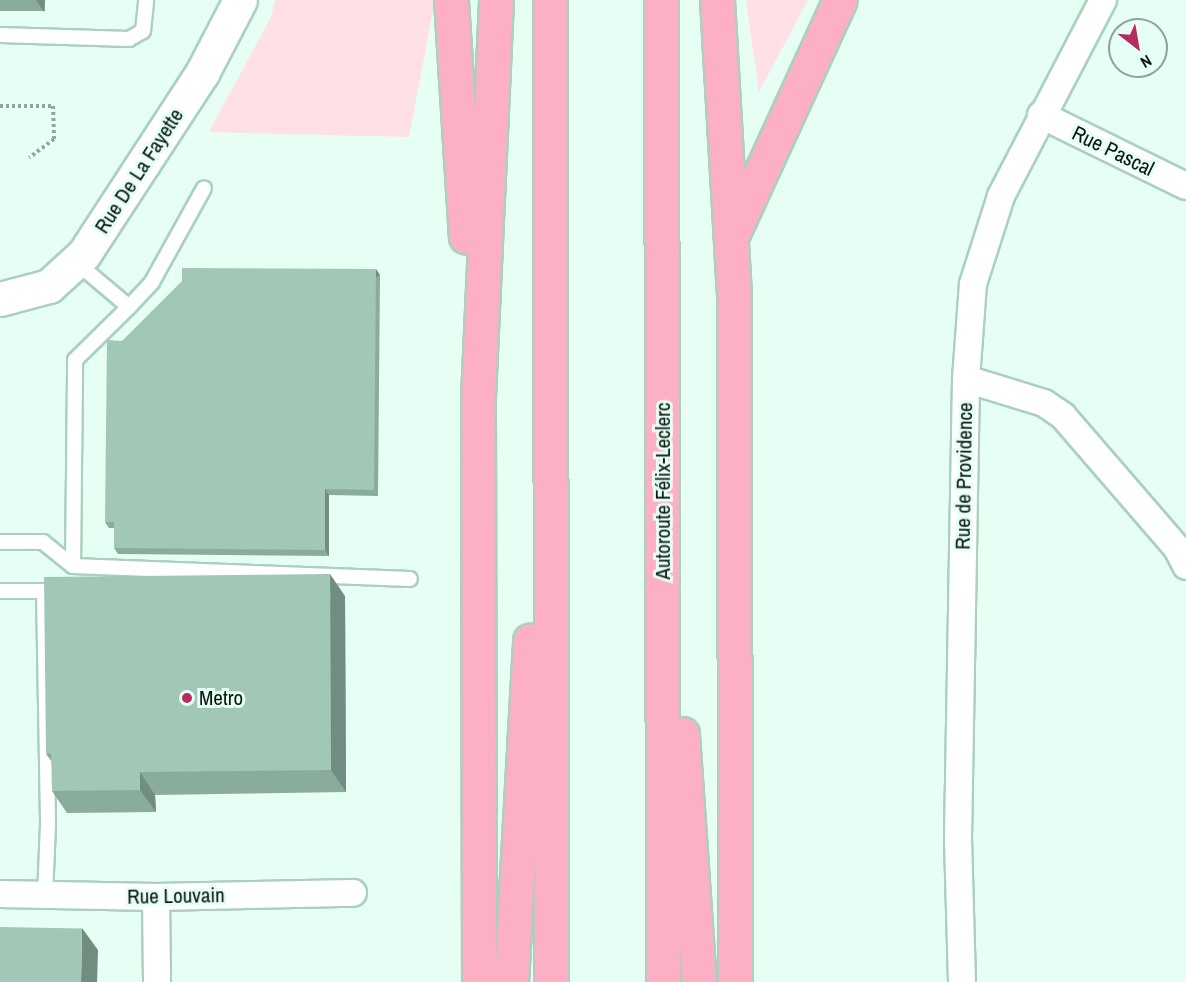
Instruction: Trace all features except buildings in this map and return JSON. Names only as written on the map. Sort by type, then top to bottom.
[{"type":"highway","points":[[452,0],[478,397]]},
{"type":"highway","points":[[479,982],[478,397],[496,0]]},
{"type":"highway","points":[[550,0],[551,982]]},
{"type":"highway","name":"Autoroute Félix-Leclerc","points":[[661,0],[663,982]]},
{"type":"highway","points":[[717,0],[732,235],[735,982]]},
{"type":"highway","points":[[732,235],[804,71],[840,0]]},
{"type":"highway","points":[[511,982],[550,262]]},
{"type":"highway","points":[[663,496],[699,982]]},
{"type":"street","name":"Rue De La Fayette","points":[[0,299],[49,286],[77,263],[202,73],[240,0]]},
{"type":"street","name":"Rue de Providence","points":[[962,982],[958,838],[966,379],[973,284],[1001,196],[1041,115],[1103,0]]},
{"type":"street","name":"Rue Pascal","points":[[1041,115],[1186,186]]},
{"type":"street","points":[[966,379],[1044,403],[1063,416],[1177,548],[1186,566]]},
{"type":"street","name":"Rue Louvain","points":[[0,894],[156,897],[353,893]]},
{"type":"street","points":[[156,897],[157,982]]},
{"type":"lane","points":[[0,34],[129,39],[143,31],[146,0]]},
{"type":"lane","points":[[73,566],[75,360],[152,282],[204,188]]},
{"type":"lane","points":[[77,263],[129,307]]},
{"type":"lane","points":[[0,542],[43,542],[73,566],[410,579]]},
{"type":"lane","points":[[0,591],[44,591],[48,825],[45,896]]},
{"type":"path","points":[[0,106],[53,106],[54,139],[29,158]]},
{"type":"shaded area","points":[[275,0],[435,0],[409,137],[209,132],[271,17]]},
{"type":"shaded area","points":[[746,0],[808,0],[759,92]]},
{"type":"place","name":"Metro","points":[[187,698]]}]
